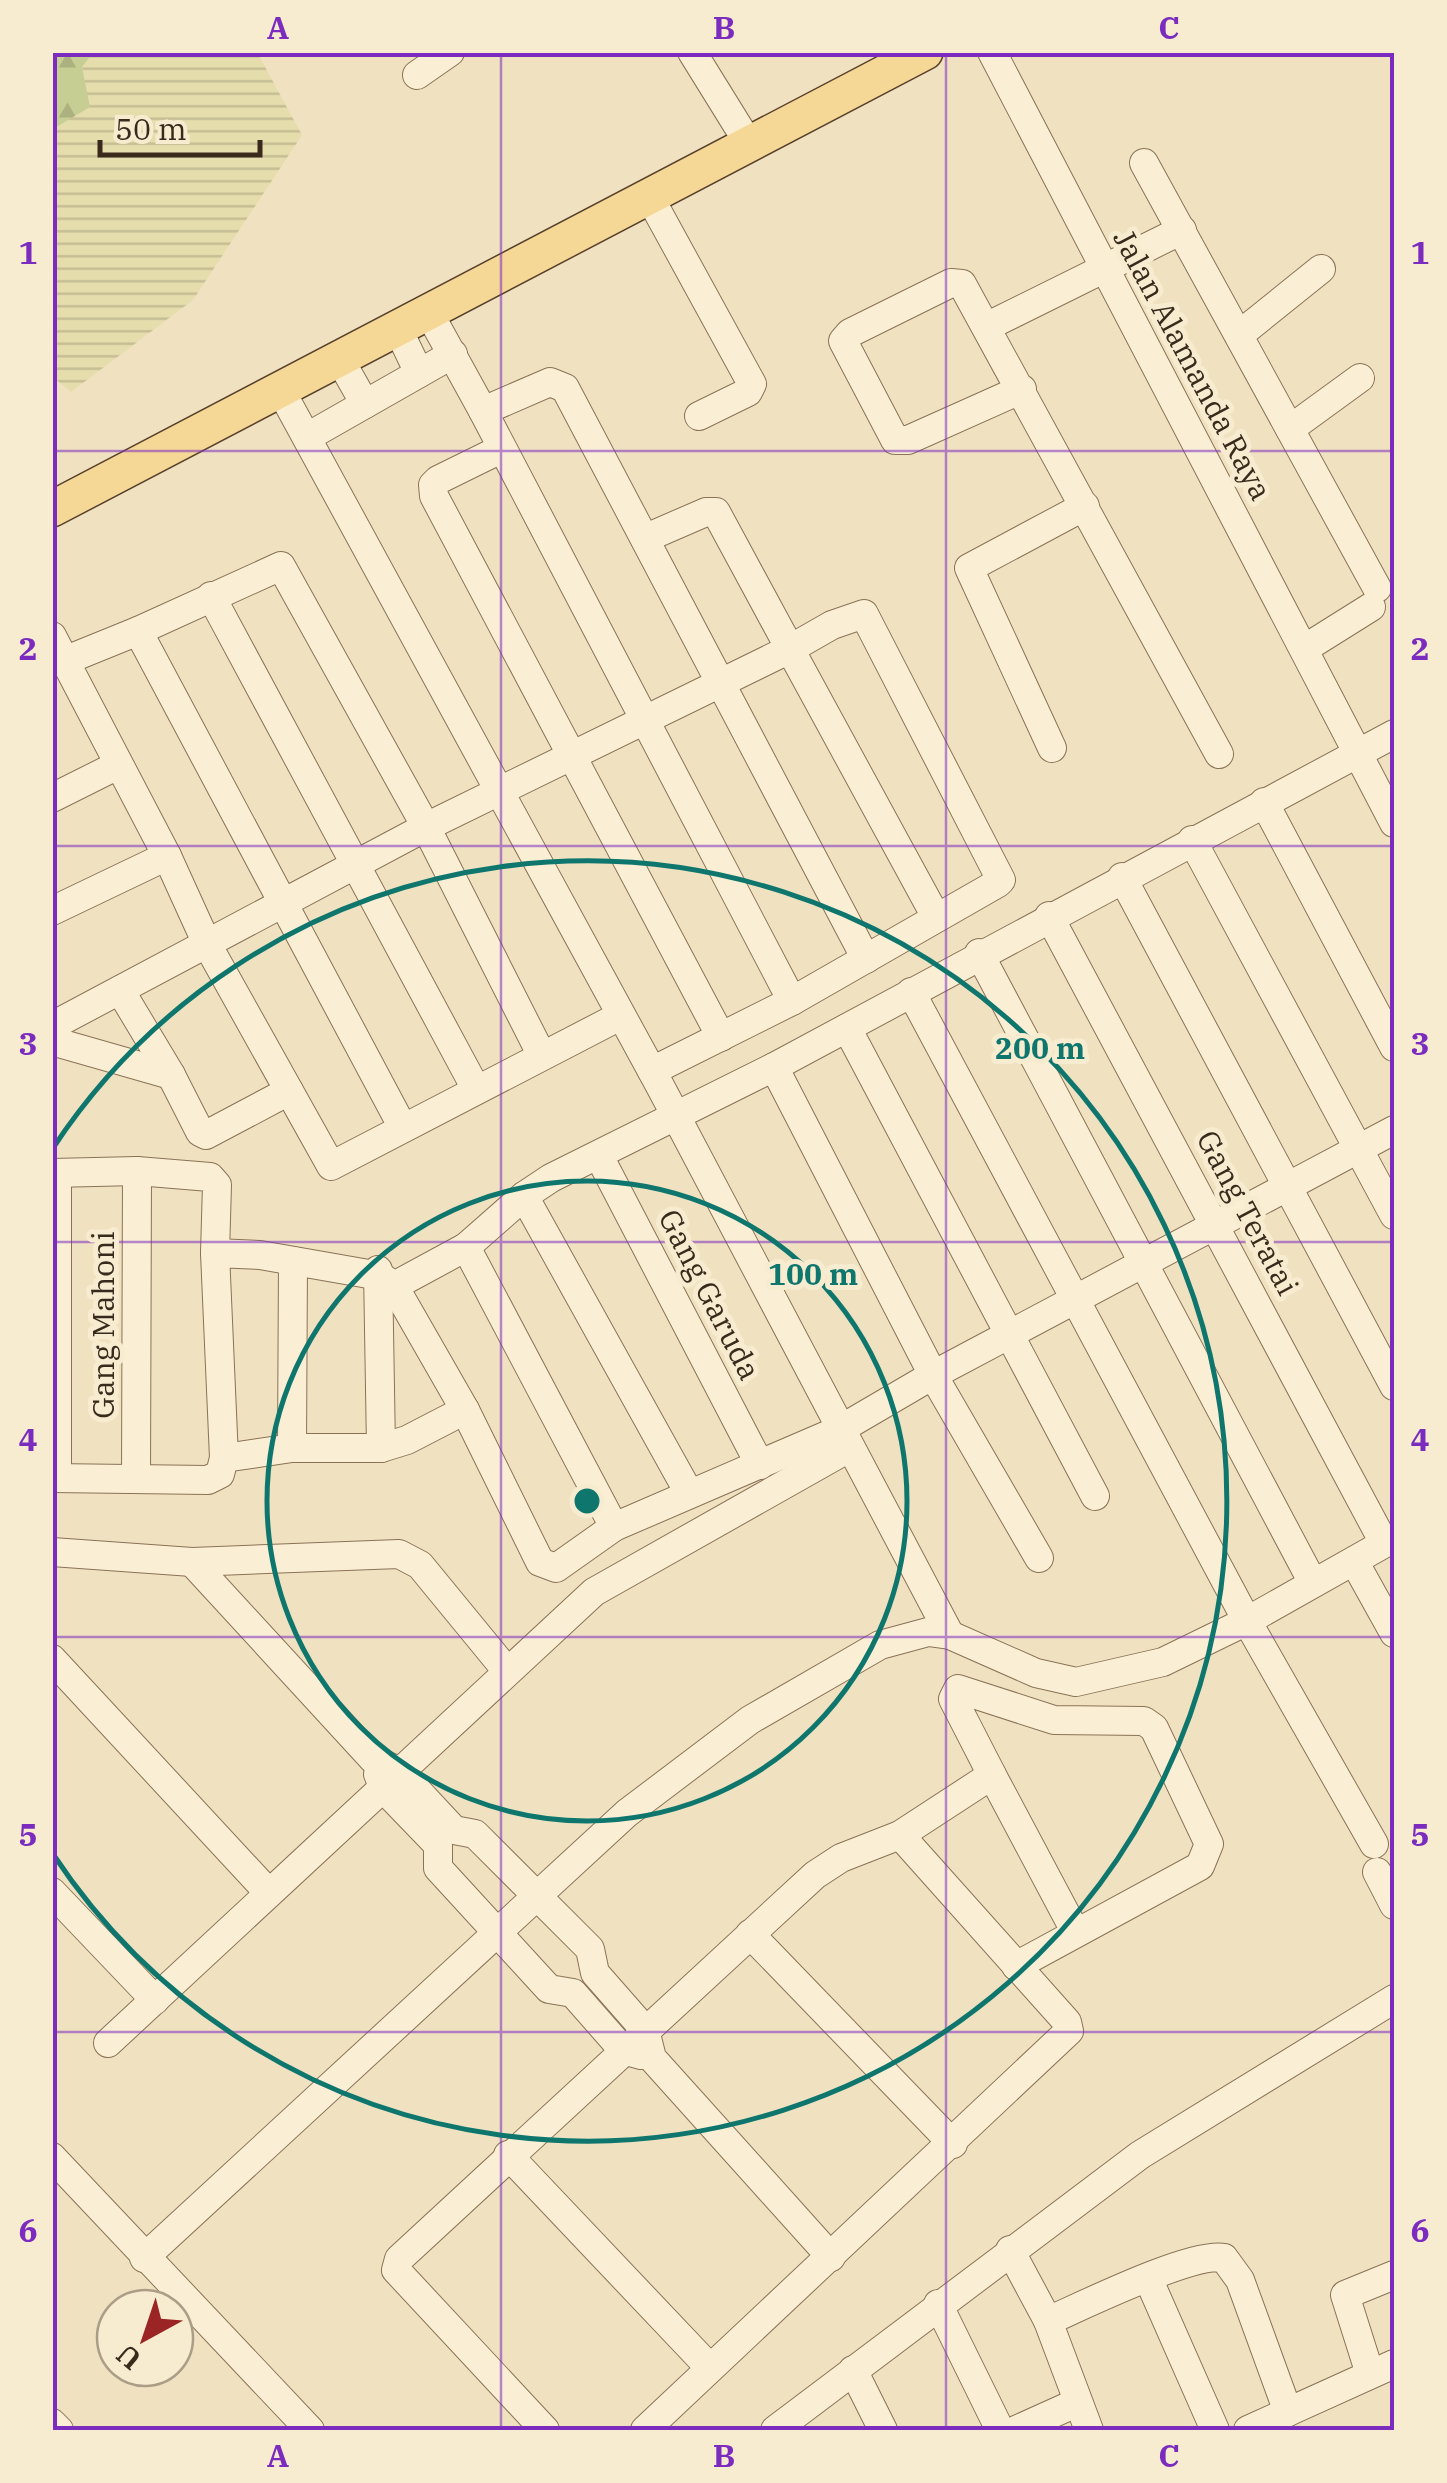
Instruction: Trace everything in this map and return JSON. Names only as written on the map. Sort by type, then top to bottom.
[{"type":"main road","points":[[52,509],[910,56]]},
{"type":"street","points":[[417,75],[450,52]]},
{"type":"street","points":[[692,52],[749,144]]},
{"type":"street","name":"Jalan Alamanda Raya","points":[[992,52],[1394,822]]},
{"type":"street","points":[[1144,162],[1384,599],[1304,648]]},
{"type":"street","points":[[649,196],[752,384],[748,392],[698,416]]},
{"type":"street","points":[[988,326],[1182,230]]},
{"type":"street","points":[[1239,335],[1321,269]]},
{"type":"street","points":[[1022,390],[908,440],[895,440],[844,348],[850,332],[957,282],[967,289],[988,326],[1219,754]]},
{"type":"street","points":[[412,319],[453,354],[792,1000]]},
{"type":"street","points":[[412,319],[419,373]]},
{"type":"street","points":[[309,436],[453,354]]},
{"type":"street","points":[[340,358],[365,404]]},
{"type":"street","points":[[1290,429],[1360,378]]},
{"type":"street","points":[[482,411],[550,382],[561,383],[866,959]]},
{"type":"street","points":[[280,389],[665,1095],[950,1635]]},
{"type":"street","points":[[502,449],[438,480],[433,490],[721,1037]]},
{"type":"street","points":[[1052,748],[969,568],[1085,506]]},
{"type":"street","points":[[646,538],[706,512],[716,512],[936,917]]},
{"type":"street","points":[[541,1054],[426,827],[281,566],[60,664],[167,856],[207,944],[331,1166],[620,1016]]},
{"type":"street","points":[[212,596],[476,1089]]},
{"type":"street","points":[[52,1026],[496,791],[718,685],[832,624],[864,614],[1001,873],[998,883],[721,1037],[599,1156],[551,1178],[524,1196],[466,1248],[384,1277],[293,1261],[215,1254]]},
{"type":"street","points":[[138,631],[402,1126]]},
{"type":"street","points":[[665,1095],[774,1067],[1264,802],[1353,744],[1394,734]]},
{"type":"street","points":[[52,798],[118,764]]},
{"type":"street","points":[[1264,802],[1394,1046]]},
{"type":"street","points":[[1192,840],[1394,1215]]},
{"type":"street","points":[[52,911],[167,856]]},
{"type":"street","points":[[1122,878],[1290,1185],[1394,1386]]},
{"type":"street","name":"Gang Teratai","points":[[1049,916],[1389,1540]]},
{"type":"street","points":[[979,953],[1313,1583]]},
{"type":"street","points":[[120,990],[200,1132],[206,1135],[289,1091]]},
{"type":"street","points":[[911,992],[1375,1858],[1394,1905]]},
{"type":"street","points":[[846,1028],[1095,1496]]},
{"type":"street","points":[[52,1040],[171,1075]]},
{"type":"street","points":[[774,1067],[933,1375],[1040,1558]]},
{"type":"street","points":[[108,2043],[594,1592],[844,1439],[933,1375],[1394,1130]]},
{"type":"street","name":"Gang Garuda","points":[[599,1156],[760,1465]]},
{"type":"street","points":[[137,1171],[213,1178],[217,1185],[215,1254],[224,1468],[214,1478],[55,1478],[55,1173],[137,1171]]},
{"type":"street","name":"Gang Mahoni","points":[[136,1478],[137,1171]]},
{"type":"street","points":[[524,1196],[690,1493]]},
{"type":"street","points":[[466,1248],[614,1527]]},
{"type":"street","points":[[292,1448],[293,1261]]},
{"type":"street","points":[[384,1277],[465,1410],[544,1567],[560,1566],[614,1527],[690,1493],[760,1465],[844,1439]]},
{"type":"street","points":[[380,1448],[384,1277]]},
{"type":"street","points":[[224,1458],[292,1448],[380,1448],[407,1440],[465,1410]]},
{"type":"street","points":[[144,2258],[627,1813],[750,1720],[880,1644],[928,1632],[950,1635],[1036,1673],[1076,1682],[1163,1662],[1247,1621],[1389,1540]]},
{"type":"street","points":[[52,1552],[192,1562],[399,1554],[420,1566],[507,1671]]},
{"type":"street","points":[[1354,1561],[1394,1633]]},
{"type":"street","points":[[192,1562],[446,1837]]},
{"type":"street","points":[[52,1659],[269,1893]]},
{"type":"street","points":[[1016,1966],[1200,1866],[1209,1844],[1154,1728],[1132,1718],[1054,1720],[958,1689],[952,1699],[1076,1933]]},
{"type":"street","points":[[545,2430],[396,2270],[399,2259],[750,1934],[842,1858],[900,1836],[992,1775]]},
{"type":"street","points":[[446,1837],[475,1834],[590,1949],[596,1974],[645,2030],[652,2058],[831,2257]]},
{"type":"street","points":[[645,2430],[1070,2032],[1067,2022],[900,1836]]},
{"type":"street","points":[[446,1837],[438,1868],[549,1989],[573,1993],[623,2050],[652,2058]]},
{"type":"street","points":[[52,1892],[154,2000]]},
{"type":"street","points":[[750,1934],[953,2144]]},
{"type":"street","points":[[573,1993],[596,1974]]},
{"type":"street","points":[[776,2430],[1140,2155],[1394,1999]]},
{"type":"street","points":[[508,2154],[710,2368]]},
{"type":"street","points":[[52,2157],[310,2430]]},
{"type":"street","points":[[1010,2250],[1048,2321],[1076,2403],[1090,2430]]},
{"type":"street","points":[[1048,2321],[1211,2256],[1228,2261],[1288,2412]]},
{"type":"street","points":[[1248,2430],[1382,2369],[1345,2295],[1394,2274]]},
{"type":"street","points":[[1148,2278],[1214,2430]]},
{"type":"street","points":[[938,2304],[1000,2430]]},
{"type":"street","points":[[853,2370],[883,2430]]},
{"type":"street","points":[[1016,2430],[1076,2403]]},
{"type":"street","points":[[52,2423],[59,2430]]},
{"type":"shaded area","points":[[257,52],[302,135],[193,300],[71,392],[53,377],[52,129],[89,107],[82,67],[93,53]]},
{"type":"green space","points":[[52,53],[93,53],[82,67],[90,107],[53,129]]}]
